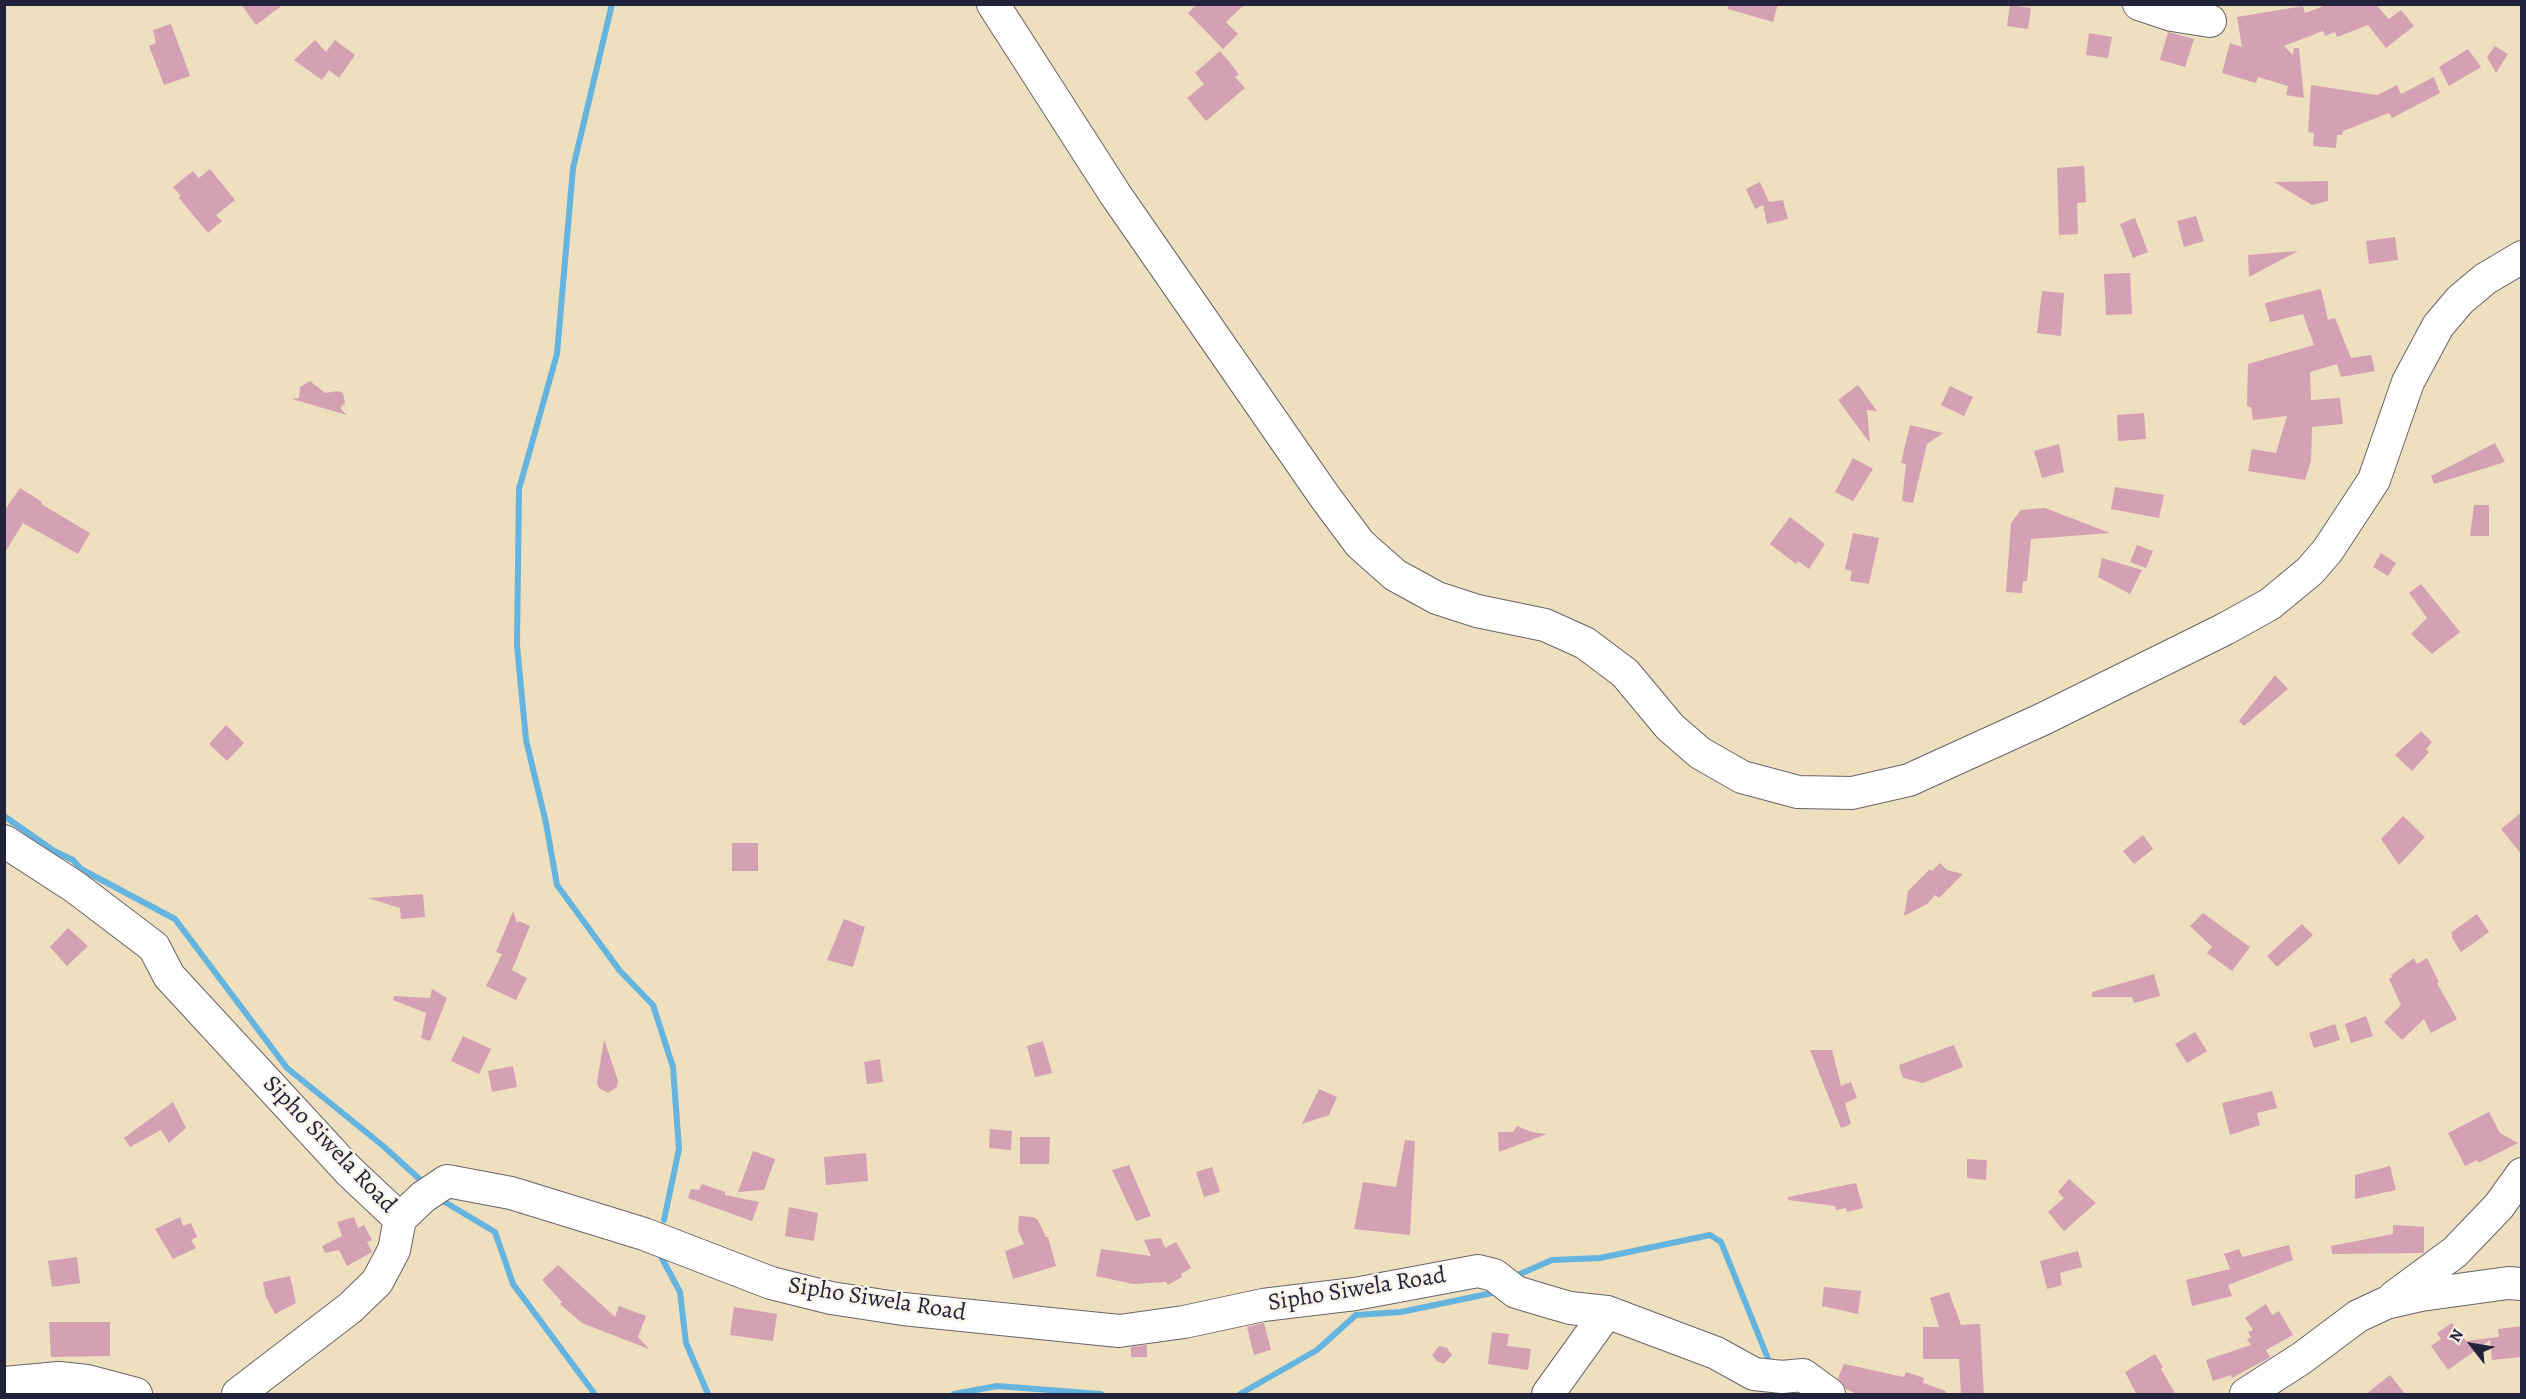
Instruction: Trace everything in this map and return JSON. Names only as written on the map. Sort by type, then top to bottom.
[{"type":"street","points":[[993,4],[1115,194],[1331,506],[1360,544],[1395,574],[1431,595],[1477,611],[1554,628],[1585,643],[1625,673],[1670,727],[1700,753],[1742,777],[1798,792],[1852,793],[1910,780],[2043,719],[2225,629],[2270,604],[2310,571],[2328,550],[2368,490],[2374,480],[2408,382],[2438,326],[2460,300],[2485,279],[2522,257]]},
{"type":"street","points":[[2139,4],[2172,15],[2210,21]]},
{"type":"street","name":"Sipho Siwela Road","points":[[4,841],[75,887],[154,947],[169,976],[349,1172],[400,1219],[432,1190],[447,1181],[511,1193],[644,1234],[771,1283],[831,1298],[903,1309],[1119,1331],[1184,1322],[1263,1305],[1355,1294],[1478,1271],[1570,1308],[1607,1312],[1716,1353],[1754,1374],[1782,1377],[1803,1375],[1829,1395]]},
{"type":"street","points":[[2246,1395],[2302,1358],[2358,1316],[2386,1303],[2455,1252],[2499,1206],[2522,1174]]},
{"type":"street","points":[[238,1395],[350,1308],[377,1282],[394,1250],[400,1219]]},
{"type":"street","points":[[2386,1303],[2421,1295],[2508,1283],[2522,1284]]},
{"type":"street","points":[[1548,1395],[1607,1312]]},
{"type":"street","points":[[4,1383],[59,1378],[78,1380],[135,1395]]},
{"type":"building","points":[[241,4],[284,4],[256,25]]},
{"type":"building","points":[[1197,4],[1245,4],[1226,22],[1238,34],[1223,49],[1188,13]]},
{"type":"building","points":[[1728,4],[1778,4],[1773,22],[1728,9]]},
{"type":"building","points":[[2329,4],[2375,4],[2389,19],[2401,10],[2414,26],[2386,48],[2368,25],[2337,37],[2335,32],[2325,36],[2323,31],[2284,46],[2293,55],[2294,48],[2299,48],[2304,98],[2286,95],[2288,86],[2258,77],[2256,83],[2222,73],[2230,43],[2242,47],[2237,17],[2303,6],[2305,13]]},
{"type":"building","points":[[2010,5],[2031,8],[2028,29],[2007,26]]},
{"type":"building","points":[[171,24],[190,76],[164,85],[149,46],[156,43],[153,30]]},
{"type":"building","points":[[2168,32],[2194,39],[2185,67],[2160,60]]},
{"type":"building","points":[[2089,33],[2112,37],[2108,58],[2086,55]]},
{"type":"building","points":[[315,40],[326,52],[335,40],[355,55],[339,78],[329,70],[322,80],[294,60]]},
{"type":"building","points":[[2495,46],[2508,54],[2496,73],[2487,57]]},
{"type":"building","points":[[2468,49],[2481,67],[2449,86],[2439,67]]},
{"type":"building","points":[[1220,51],[1239,74],[1235,77],[1245,88],[1206,121],[1187,98],[1204,84],[1195,73]]},
{"type":"building","points":[[2434,77],[2440,93],[2392,118],[2389,113],[2343,131],[2342,135],[2337,135],[2336,148],[2313,146],[2314,133],[2308,132],[2311,85],[2377,95],[2397,85],[2401,94]]},
{"type":"building","points":[[2084,166],[2086,202],[2077,203],[2078,234],[2059,235],[2057,168]]},
{"type":"building","points":[[210,169],[235,200],[216,215],[222,221],[208,233],[179,198],[181,196],[173,187],[193,171],[199,178]]},
{"type":"building","points":[[2328,181],[2328,201],[2312,205],[2274,182]]},
{"type":"building","points":[[1760,182],[1769,202],[1783,200],[1788,219],[1767,224],[1763,205],[1755,209],[1746,189]]},
{"type":"building","points":[[2196,216],[2204,241],[2184,247],[2177,221]]},
{"type":"building","points":[[2135,218],[2148,252],[2133,258],[2120,224]]},
{"type":"building","points":[[2395,237],[2398,260],[2369,264],[2366,241]]},
{"type":"building","points":[[2298,251],[2249,277],[2248,255]]},
{"type":"building","points":[[2130,273],[2132,314],[2106,315],[2104,274]]},
{"type":"building","points":[[2321,289],[2328,320],[2335,318],[2351,358],[2371,355],[2375,371],[2341,377],[2337,364],[2310,372],[2311,400],[2340,398],[2343,424],[2312,427],[2311,461],[2305,480],[2248,471],[2252,449],[2276,453],[2287,416],[2253,420],[2251,407],[2247,406],[2248,364],[2314,345],[2303,314],[2270,322],[2265,303]]},
{"type":"building","points":[[2042,291],[2064,293],[2061,336],[2037,333]]},
{"type":"building","points":[[310,381],[325,393],[338,391],[343,393],[345,403],[340,408],[347,415],[292,399],[299,398],[300,387]]},
{"type":"building","points":[[1858,385],[1877,411],[1867,410],[1870,443],[1838,400]]},
{"type":"building","points":[[1950,386],[1973,397],[1964,416],[1941,405]]},
{"type":"building","points":[[2144,413],[2146,439],[2118,441],[2117,415]]},
{"type":"building","points":[[1910,425],[1943,433],[1927,444],[1913,503],[1902,501],[1906,464],[1901,463]]},
{"type":"building","points":[[2495,443],[2505,462],[2434,484],[2431,476]]},
{"type":"building","points":[[2059,444],[2064,472],[2042,478],[2034,451]]},
{"type":"building","points":[[1853,458],[1873,469],[1853,501],[1835,492]]},
{"type":"building","points":[[2115,487],[2164,495],[2159,518],[2111,509]]},
{"type":"building","points":[[20,488],[42,502],[41,504],[90,533],[78,554],[23,523],[4,554],[4,511]]},
{"type":"building","points":[[2474,505],[2489,505],[2489,536],[2470,536]]},
{"type":"building","points":[[2045,508],[2110,533],[2031,539],[2027,581],[2023,581],[2022,593],[2006,592],[2011,523],[2021,510]]},
{"type":"building","points":[[1790,517],[1825,544],[1809,569],[1798,561],[1796,564],[1770,544]]},
{"type":"building","points":[[1853,533],[1879,538],[1869,584],[1850,581],[1852,571],[1845,569]]},
{"type":"building","points":[[2137,545],[2153,551],[2146,568],[2130,562]]},
{"type":"building","points":[[2381,553],[2396,563],[2388,576],[2373,567]]},
{"type":"building","points":[[2102,558],[2142,570],[2130,594],[2098,577]]},
{"type":"building","points":[[2421,584],[2460,632],[2432,654],[2411,634],[2427,618],[2409,593]]},
{"type":"building","points":[[2275,675],[2288,689],[2244,726],[2239,721]]},
{"type":"building","points":[[226,725],[244,743],[227,761],[209,744]]},
{"type":"building","points":[[2421,731],[2432,742],[2426,749],[2429,752],[2412,771],[2395,755]]},
{"type":"building","points":[[2522,812],[2522,855],[2501,829]]},
{"type":"building","points":[[2403,816],[2425,837],[2399,865],[2381,839]]},
{"type":"building","points":[[2143,835],[2153,849],[2134,864],[2123,851]]},
{"type":"building","points":[[732,843],[758,843],[758,871],[732,871]]},
{"type":"building","points":[[1940,863],[1947,870],[1963,874],[1939,898],[1935,895],[1927,904],[1904,916],[1908,891],[1930,869],[1932,871]]},
{"type":"building","points":[[423,894],[425,917],[401,919],[400,908],[368,898]]},
{"type":"building","points":[[513,911],[517,923],[519,921],[530,926],[512,970],[527,978],[516,1000],[486,986],[502,954],[496,952]]},
{"type":"building","points":[[2203,913],[2250,947],[2232,971],[2207,953],[2212,947],[2190,926]]},
{"type":"building","points":[[2477,914],[2489,932],[2461,952],[2452,938],[2452,932]]},
{"type":"building","points":[[844,919],[865,927],[853,967],[827,960]]},
{"type":"building","points":[[2302,924],[2313,935],[2277,967],[2267,956]]},
{"type":"building","points":[[68,928],[88,946],[67,966],[50,947]]},
{"type":"building","points":[[2414,958],[2417,964],[2427,958],[2439,982],[2437,983],[2457,1019],[2431,1033],[2424,1019],[2402,1040],[2384,1022],[2401,1005],[2389,979]]},
{"type":"building","points":[[2154,974],[2160,996],[2134,1003],[2132,997],[2092,997],[2092,992]]},
{"type":"building","points":[[432,989],[447,998],[430,1041],[421,1038],[426,1013],[393,1000],[394,996],[430,998]]},
{"type":"building","points":[[2366,1016],[2373,1036],[2351,1043],[2345,1024]]},
{"type":"building","points":[[2335,1024],[2340,1040],[2314,1048],[2309,1033]]},
{"type":"building","points":[[2195,1032],[2207,1051],[2187,1063],[2175,1044]]},
{"type":"building","points":[[463,1036],[491,1049],[479,1074],[451,1061]]},
{"type":"building","points":[[604,1039],[618,1081],[617,1087],[608,1093],[599,1088],[597,1083]]},
{"type":"building","points":[[1043,1041],[1052,1073],[1035,1077],[1027,1046]]},
{"type":"building","points":[[1954,1045],[1963,1067],[1923,1083],[1903,1078],[1899,1065]]},
{"type":"building","points":[[1810,1050],[1832,1050],[1841,1086],[1851,1082],[1857,1098],[1845,1103],[1851,1124],[1841,1128]]},
{"type":"building","points":[[880,1059],[883,1082],[867,1084],[864,1062]]},
{"type":"building","points":[[513,1066],[517,1087],[492,1092],[488,1071]]},
{"type":"building","points":[[1319,1089],[1337,1097],[1329,1115],[1302,1124]]},
{"type":"building","points":[[2272,1091],[2277,1108],[2257,1113],[2260,1125],[2230,1135],[2222,1103]]},
{"type":"building","points":[[173,1102],[186,1128],[169,1143],[161,1130],[130,1147],[124,1138]]},
{"type":"building","points":[[2489,1112],[2500,1133],[2518,1143],[2478,1163],[2477,1160],[2465,1166],[2448,1133]]},
{"type":"building","points":[[1517,1126],[1532,1132],[1547,1134],[1499,1152],[1498,1132],[1513,1132]]},
{"type":"building","points":[[990,1129],[1012,1131],[1011,1150],[989,1148]]},
{"type":"building","points":[[1020,1137],[1050,1137],[1049,1164],[1020,1164]]},
{"type":"building","points":[[1405,1140],[1415,1141],[1410,1235],[1354,1229],[1363,1182],[1396,1187]]},
{"type":"building","points":[[753,1151],[775,1159],[764,1190],[738,1192]]},
{"type":"building","points":[[866,1153],[868,1181],[826,1185],[824,1157]]},
{"type":"building","points":[[1967,1159],[1987,1160],[1986,1180],[1967,1178]]},
{"type":"building","points":[[1129,1165],[1151,1216],[1136,1221],[1112,1170]]},
{"type":"building","points":[[2390,1166],[2396,1190],[2355,1199],[2355,1175]]},
{"type":"building","points":[[1212,1167],[1220,1192],[1204,1197],[1196,1172]]},
{"type":"building","points":[[2069,1179],[2096,1203],[2064,1231],[2048,1212],[2064,1198],[2058,1192]]},
{"type":"building","points":[[1856,1183],[1863,1208],[1847,1212],[1846,1208],[1836,1210],[1835,1206],[1788,1200],[1788,1197]]},
{"type":"building","points":[[702,1184],[725,1192],[725,1195],[759,1202],[752,1221],[688,1198],[691,1189],[699,1190]]},
{"type":"building","points":[[789,1207],[818,1213],[814,1241],[785,1236]]},
{"type":"building","points":[[1019,1216],[1033,1217],[1038,1220],[1048,1237],[1056,1266],[1013,1279],[1005,1251],[1024,1244],[1018,1230]]},
{"type":"building","points":[[180,1217],[183,1226],[191,1223],[197,1237],[191,1240],[196,1248],[173,1259],[155,1229]]},
{"type":"building","points":[[354,1217],[358,1228],[364,1225],[372,1240],[367,1242],[372,1252],[347,1266],[339,1250],[325,1253],[322,1246],[342,1236],[337,1222]]},
{"type":"building","points":[[2393,1225],[2424,1227],[2424,1253],[2332,1254],[2331,1246],[2393,1234]]},
{"type":"building","points":[[1161,1238],[1165,1248],[1176,1242],[1191,1268],[1181,1274],[1182,1277],[1168,1285],[1166,1282],[1133,1284],[1096,1276],[1101,1249],[1151,1256],[1144,1240]]},
{"type":"building","points":[[2289,1245],[2293,1260],[2228,1285],[2232,1296],[2192,1306],[2186,1280],[2230,1269],[2224,1254],[2239,1249],[2242,1257]]},
{"type":"building","points":[[2078,1251],[2082,1267],[2060,1273],[2062,1285],[2047,1289],[2040,1261]]},
{"type":"building","points":[[77,1257],[80,1283],[52,1287],[48,1261]]},
{"type":"building","points":[[558,1265],[615,1317],[619,1306],[646,1316],[638,1337],[649,1349],[582,1323],[560,1304],[562,1302],[542,1280]]},
{"type":"building","points":[[290,1276],[296,1303],[275,1314],[266,1297],[263,1282]]},
{"type":"building","points":[[1824,1287],[1861,1291],[1858,1314],[1822,1306]]},
{"type":"building","points":[[1949,1292],[1961,1325],[1980,1324],[1984,1395],[1961,1395],[1959,1359],[1923,1359],[1923,1327],[1939,1327],[1930,1298]]},
{"type":"building","points":[[2266,1304],[2272,1315],[2279,1311],[2293,1335],[2266,1350],[2270,1357],[2267,1359],[2232,1378],[2231,1375],[2213,1381],[2206,1360],[2251,1345],[2247,1339],[2251,1337],[2248,1332],[2253,1330],[2245,1318]]},
{"type":"building","points":[[734,1307],[777,1314],[773,1341],[730,1335]]},
{"type":"building","points":[[49,1322],[110,1322],[110,1356],[51,1357]]},
{"type":"building","points":[[1264,1323],[1271,1350],[1254,1355],[1247,1327]]},
{"type":"building","points":[[2452,1323],[2466,1341],[2499,1337],[2498,1329],[2522,1326],[2522,1357],[2492,1360],[2490,1340],[2448,1370],[2431,1346],[2441,1339],[2437,1333]]},
{"type":"building","points":[[1492,1332],[1509,1334],[1507,1346],[1531,1349],[1528,1370],[1488,1364]]},
{"type":"building","points":[[1147,1345],[1147,1357],[1131,1357],[1131,1347]]},
{"type":"building","points":[[1439,1346],[1447,1348],[1452,1355],[1444,1364],[1432,1355]]},
{"type":"building","points":[[2155,1354],[2176,1395],[2137,1395],[2125,1372]]},
{"type":"building","points":[[1844,1364],[1904,1377],[1906,1372],[1924,1378],[1923,1383],[1946,1391],[1946,1395],[1859,1395],[1846,1389],[1838,1378]]},
{"type":"building","points":[[2390,1375],[2406,1395],[2365,1395]]},
{"type":"waterway","points":[[612,4],[573,168],[557,354],[519,489],[517,645],[526,740],[546,823],[557,885],[620,971],[653,1005],[673,1067],[679,1149],[664,1220]]},
{"type":"waterway","points":[[4,816],[54,851],[73,860],[81,869],[175,919],[287,1068],[382,1145],[425,1184]]},
{"type":"waterway","points":[[438,1198],[495,1232],[513,1284],[594,1393]]},
{"type":"waterway","points":[[1513,1277],[1552,1260],[1600,1258],[1710,1235],[1721,1242],[1771,1366]]},
{"type":"waterway","points":[[658,1251],[680,1292],[686,1343],[708,1394]]},
{"type":"waterway","points":[[1240,1394],[1317,1350],[1356,1315],[1401,1312],[1497,1292]]},
{"type":"waterway","points":[[954,1394],[997,1386],[1101,1394]]}]
